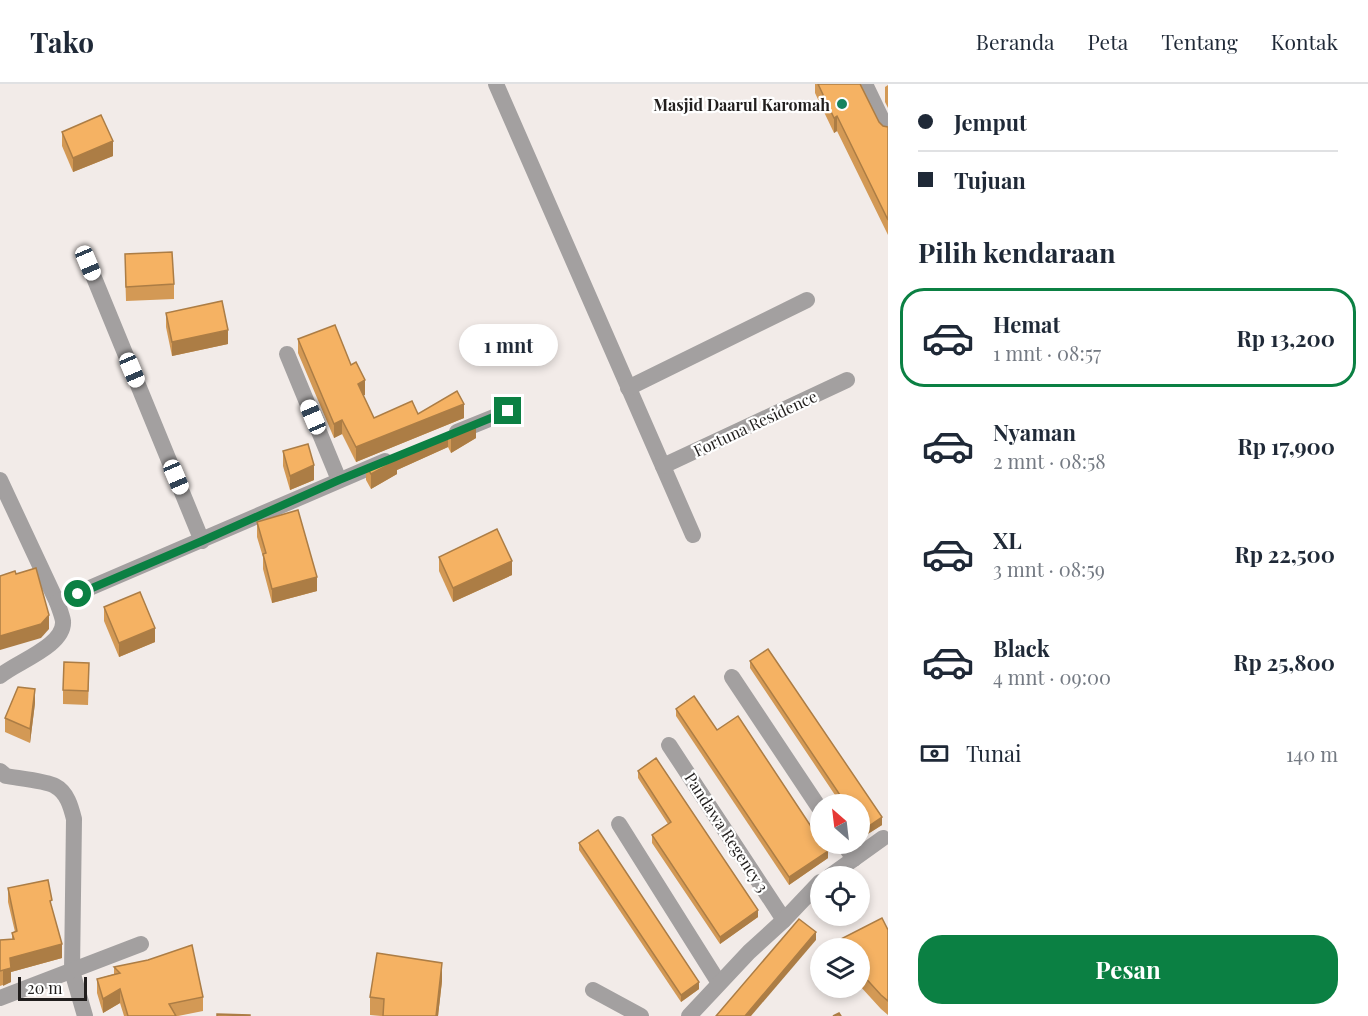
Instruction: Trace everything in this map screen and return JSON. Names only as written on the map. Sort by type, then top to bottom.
[{"type":"street","points":[[496,84],[693,535]]},
{"type":"street","points":[[888,89],[868,90],[888,132]]},
{"type":"street","points":[[88,263],[202,541]]},
{"type":"street","points":[[628,388],[807,300]]},
{"type":"street","points":[[287,354],[339,480]]},
{"type":"street","name":"Fortuna Residence","points":[[663,466],[847,380]]},
{"type":"street","points":[[445,437],[508,411]]},
{"type":"street","points":[[57,602],[403,454]]},
{"type":"street","points":[[0,480],[57,602],[63,623],[60,633],[51,645],[0,676]]},
{"type":"street","points":[[732,677],[810,794]]},
{"type":"street","name":"Pandawa Regency 3","points":[[669,745],[784,920]]},
{"type":"street","points":[[0,771],[6,776],[54,785],[62,792],[70,805],[74,819],[72,972],[85,1016]]},
{"type":"street","points":[[619,824],[719,983]]},
{"type":"street","points":[[844,866],[883,838]]},
{"type":"street","points":[[851,854],[854,859]]},
{"type":"street","points":[[689,1016],[749,952],[810,893]]},
{"type":"street","points":[[0,998],[141,944]]},
{"type":"street","points":[[593,990],[641,1016]]},
{"type":"building","points":[[818,84],[860,84],[879,122],[888,127],[888,220],[837,116],[834,118]]},
{"type":"building","points":[[101,115],[113,141],[73,158],[62,132]]},
{"type":"building","points":[[172,252],[174,284],[126,287],[125,254]]},
{"type":"building","points":[[222,301],[228,330],[172,342],[166,313]]},
{"type":"building","points":[[335,325],[351,365],[356,362],[365,380],[358,384],[374,418],[412,401],[418,414],[457,391],[464,404],[356,447],[342,420],[334,424],[298,339]]},
{"type":"building","points":[[475,422],[451,438],[448,433],[395,457],[397,460],[371,474],[366,466]]},
{"type":"building","points":[[308,444],[314,465],[290,476],[283,451]]},
{"type":"building","points":[[298,510],[317,577],[272,589],[263,554],[266,553],[257,522]]},
{"type":"building","points":[[497,529],[512,561],[453,588],[439,557]]},
{"type":"building","points":[[36,568],[49,615],[41,624],[0,636],[0,576]]},
{"type":"building","points":[[140,592],[155,628],[119,643],[104,607]]},
{"type":"building","points":[[768,649],[866,794],[839,794],[750,661]]},
{"type":"building","points":[[64,662],[89,663],[88,691],[63,690]]},
{"type":"building","points":[[18,687],[35,689],[30,729],[5,718]]},
{"type":"building","points":[[694,696],[717,730],[738,716],[810,825],[810,854],[824,854],[789,877],[676,709]]},
{"type":"building","points":[[656,758],[758,910],[720,937],[652,835],[671,822],[638,771]]},
{"type":"building","points":[[870,799],[882,817],[870,825]]},
{"type":"building","points":[[598,830],[699,982],[681,995],[579,843]]},
{"type":"building","points":[[48,880],[52,900],[50,901],[62,944],[10,958],[11,968],[0,971],[0,940],[14,939],[12,933],[17,931],[8,888]]},
{"type":"building","points":[[882,918],[888,930],[888,1001],[870,983],[870,938],[843,938]]},
{"type":"building","points":[[799,919],[816,932],[745,1016],[716,1016]]},
{"type":"building","points":[[192,945],[203,997],[169,1004],[176,1016],[128,1016],[120,989],[103,999],[97,979],[120,973],[114,967],[148,960]]},
{"type":"building","points":[[377,953],[442,963],[436,1016],[383,1016],[384,999],[370,997]]},
{"type":"building","points":[[217,1014],[250,1015],[250,1016],[217,1016]]},
{"type":"place","name":"Masjid Daarul Karomah","points":[[842,104]]},
{"type":"route","points":[[78,594],[339,480],[508,411]]}]
